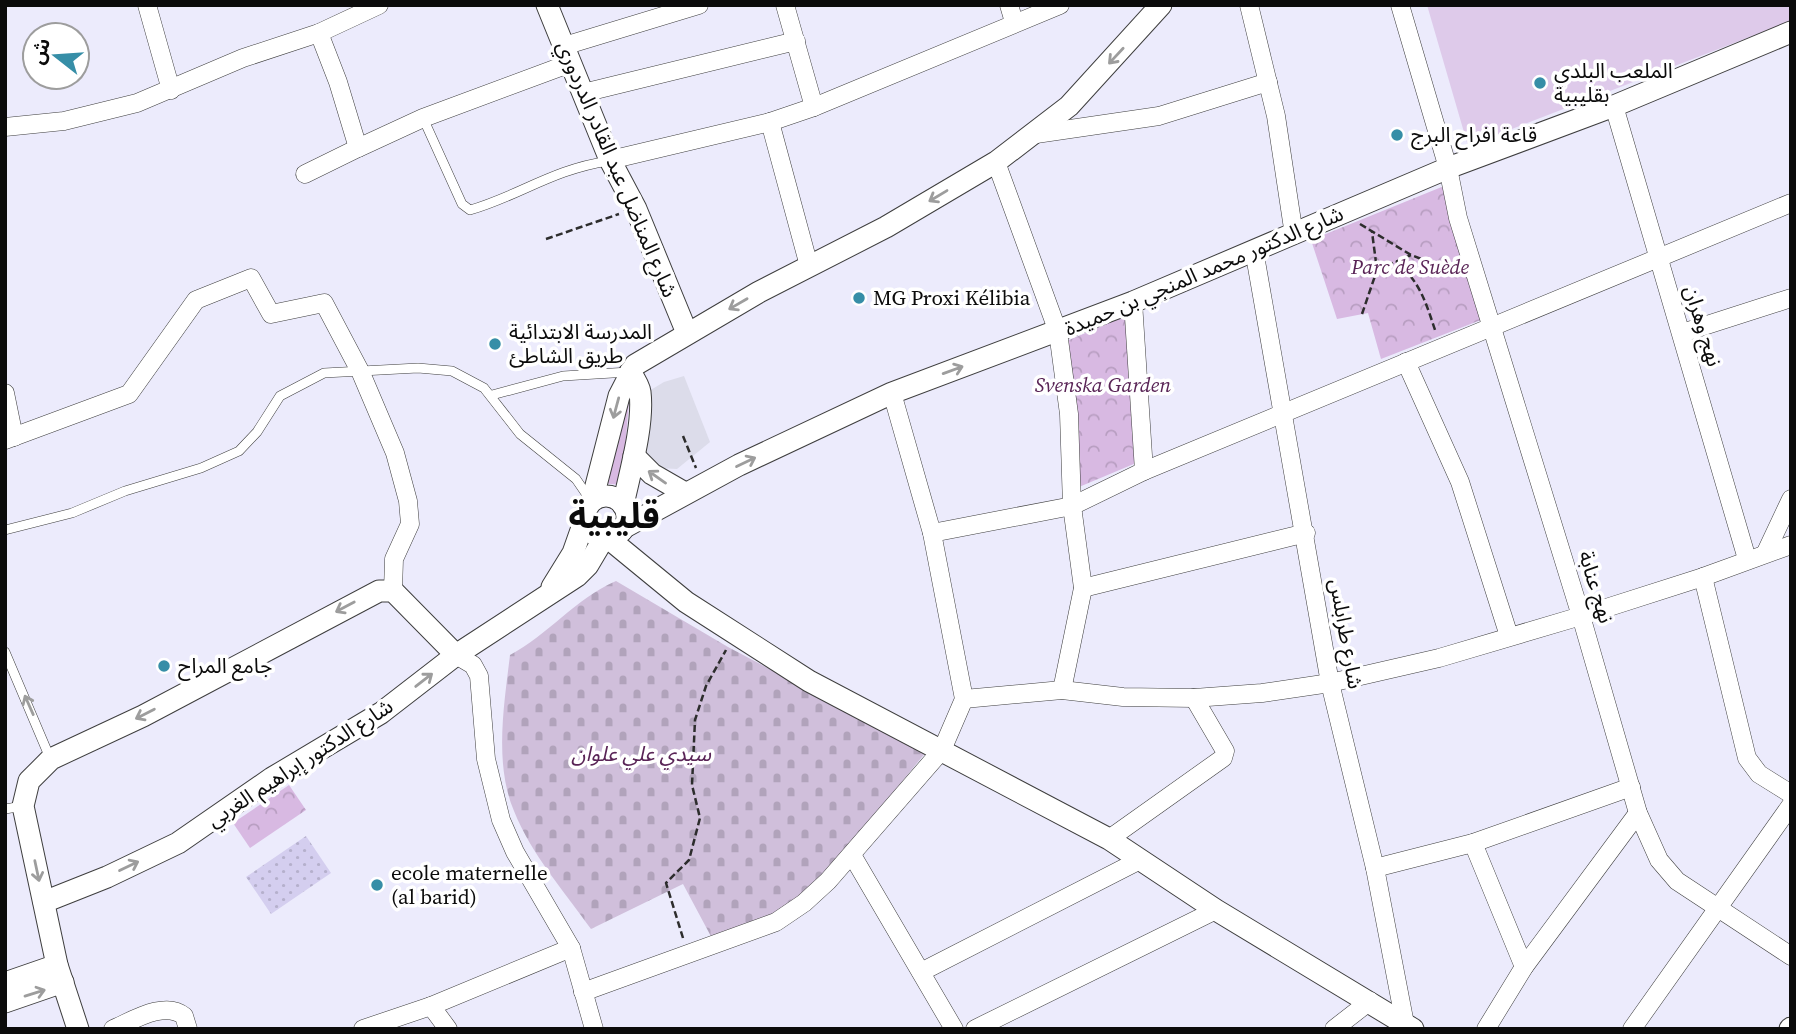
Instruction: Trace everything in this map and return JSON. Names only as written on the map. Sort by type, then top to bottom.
[{"type":"street","points":[[147,5],[171,90]]},
{"type":"street","points":[[5,127],[64,121],[137,103],[243,58],[320,33],[379,5]]},
{"type":"street","name":"شارع المناضل عبد القادر الدردوري","points":[[547,5],[610,160],[636,209],[687,332]]},
{"type":"street","points":[[305,174],[423,118],[568,55],[648,13],[699,5]]},
{"type":"street","points":[[785,5],[814,107]]},
{"type":"street","points":[[610,160],[770,122],[814,107],[1011,14],[1060,5]]},
{"type":"street","points":[[542,599],[569,561],[589,508],[619,397],[630,372],[645,358],[687,332],[887,227],[996,162],[1036,134],[1069,106],[1161,5]]},
{"type":"street","points":[[1249,5],[1268,82],[1294,235]]},
{"type":"street","name":"نهج عنابة","points":[[1400,5],[1448,168],[1458,218],[1493,324],[1638,813],[1668,873],[1716,908],[1791,956]]},
{"type":"street","name":"شارع الدكتور محمد المنجي بن حميدة","points":[[615,533],[694,489],[892,393],[1133,302],[1448,168],[1614,106],[1791,32]]},
{"type":"street","points":[[320,33],[358,148]]},
{"type":"street","points":[[583,93],[796,41]]},
{"type":"street","points":[[1036,134],[1159,116],[1268,82]]},
{"type":"street","name":"نهج وهران","points":[[1614,106],[1747,559]]},
{"type":"street","points":[[770,122],[809,266]]},
{"type":"street","points":[[996,162],[1058,332],[1069,414],[1072,506],[1083,588],[1062,690]]},
{"type":"street","points":[[932,533],[1072,506],[1144,471],[1493,324],[1791,203]]},
{"type":"street","name":"شارع طرابلس","points":[[1254,250],[1306,533],[1330,682],[1375,868],[1409,1026]]},
{"type":"street","points":[[5,393],[9,439],[129,394],[195,300],[246,279],[255,282],[271,314],[324,303],[361,373],[395,453],[409,509],[410,524],[394,559],[393,591],[456,655],[473,665],[479,676],[486,759],[501,820],[515,852],[571,948],[594,1029]]},
{"type":"street","points":[[1682,333],[1791,298]]},
{"type":"street","points":[[1133,302],[1144,471]]},
{"type":"street","points":[[1406,362],[1460,482],[1509,636]]},
{"type":"street","points":[[589,508],[593,534],[615,533],[627,518],[623,505],[634,456],[640,393],[630,372]]},
{"type":"street","points":[[583,992],[776,922],[804,903],[852,855],[942,750],[964,699],[932,533],[892,393]]},
{"type":"street","points":[[634,456],[652,474],[694,489]]},
{"type":"street","points":[[589,508],[612,497],[623,505]]},
{"type":"street","points":[[964,699],[1062,690],[1123,697],[1194,698],[1262,693],[1330,682],[1439,658],[1581,616],[1703,577],[1747,559],[1782,550],[1791,499]]},
{"type":"street","points":[[615,533],[653,574],[686,602],[809,681],[1109,839],[1216,909],[1409,1026]]},
{"type":"street","name":"شارع الدكتور إبراهيم الغربي","points":[[44,902],[107,877],[178,843],[272,778],[381,713],[456,655],[542,599],[588,565],[615,533]]},
{"type":"street","points":[[1083,588],[1306,533]]},
{"type":"street","points":[[1703,577],[1747,758],[1759,775],[1791,794]]},
{"type":"street","points":[[78,1029],[60,974],[44,902],[14,808],[29,780],[51,759],[143,716],[373,593],[393,591]]},
{"type":"street","points":[[1109,839],[1223,758],[1225,751],[1194,698]]},
{"type":"street","points":[[1375,868],[1473,843],[1631,788]]},
{"type":"street","points":[[1632,1029],[1791,804]]},
{"type":"street","points":[[1486,1029],[1524,967],[1638,813]]},
{"type":"street","points":[[1473,843],[1524,967]]},
{"type":"street","points":[[852,855],[954,1029]]},
{"type":"street","points":[[921,972],[1140,860]]},
{"type":"street","points":[[975,1029],[1216,909]]},
{"type":"street","points":[[363,1029],[431,1006],[571,948]]},
{"type":"street","points":[[5,982],[60,974]]},
{"type":"street","points":[[5,1002],[60,974]]},
{"type":"street","points":[[1334,1029],[1370,1001]]},
{"type":"street","points":[[431,1006],[448,1029]]},
{"type":"street","points":[[113,1029],[151,1013],[169,1010],[184,1016],[188,1029]]},
{"type":"lane","points":[[423,118],[467,209],[474,209],[584,164],[610,160]]},
{"type":"lane","points":[[5,530],[72,513],[125,491],[201,468],[239,451],[257,432],[281,396],[324,373],[418,368],[452,371],[492,395],[520,433],[576,479],[589,508]]},
{"type":"lane","points":[[492,395],[564,376],[630,372]]},
{"type":"lane","points":[[5,652],[51,759]]},
{"type":"path","points":[[546,239],[636,209]]},
{"type":"path","points":[[1351,210],[1356,222],[1411,255],[1459,273],[1473,268]]},
{"type":"path","points":[[1362,314],[1377,270],[1372,232]]},
{"type":"path","points":[[1377,270],[1411,255]]},
{"type":"path","points":[[1396,261],[1413,276],[1423,293],[1440,348]]},
{"type":"path","points":[[683,436],[694,489]]},
{"type":"path","points":[[688,955],[666,883],[689,860],[700,818],[692,785],[695,720],[706,686],[739,634]]},
{"type":"shaded area","name":"الملعب البلدي بقليبية","points":[[1427,5],[1791,5],[1791,21],[1468,146]]},
{"type":"shaded area","points":[[684,376],[710,442],[677,469],[658,468],[641,453],[649,391],[664,382]]},
{"type":"shaded area","points":[[306,836],[331,873],[271,914],[246,877]]},
{"type":"green space","name":"Parc de Suède","points":[[1449,184],[1491,316],[1381,359],[1368,313],[1337,319],[1311,240]]},
{"type":"green space","name":"Svenska Garden","points":[[1132,313],[1148,458],[1079,487],[1062,343]]},
{"type":"green space","points":[[630,389],[622,485],[601,483]]},
{"type":"green space","name":"سيدي علي علوان","points":[[616,581],[728,647],[926,752],[809,896],[779,915],[714,942],[683,884],[591,929],[529,842],[508,793],[502,734],[510,655],[537,638],[587,597]]},
{"type":"green space","points":[[289,785],[306,810],[250,848],[233,823]]},
{"type":"place","name":"الملعب البلدي بقليبية","points":[[1540,83]]},
{"type":"place","name":"قاعة افراح البرج","points":[[1397,135]]},
{"type":"place","name":"MG Proxi Kélibia","points":[[859,298]]},
{"type":"place","name":"المدرسة الابتدائية طريق الشاطئ","points":[[495,344]]},
{"type":"place","name":"جامع المراح","points":[[164,666]]},
{"type":"place","name":"ecole maternelle (al barid)","points":[[377,885]]},
{"type":"district","name":"قليبية","points":[[614,516]]}]
